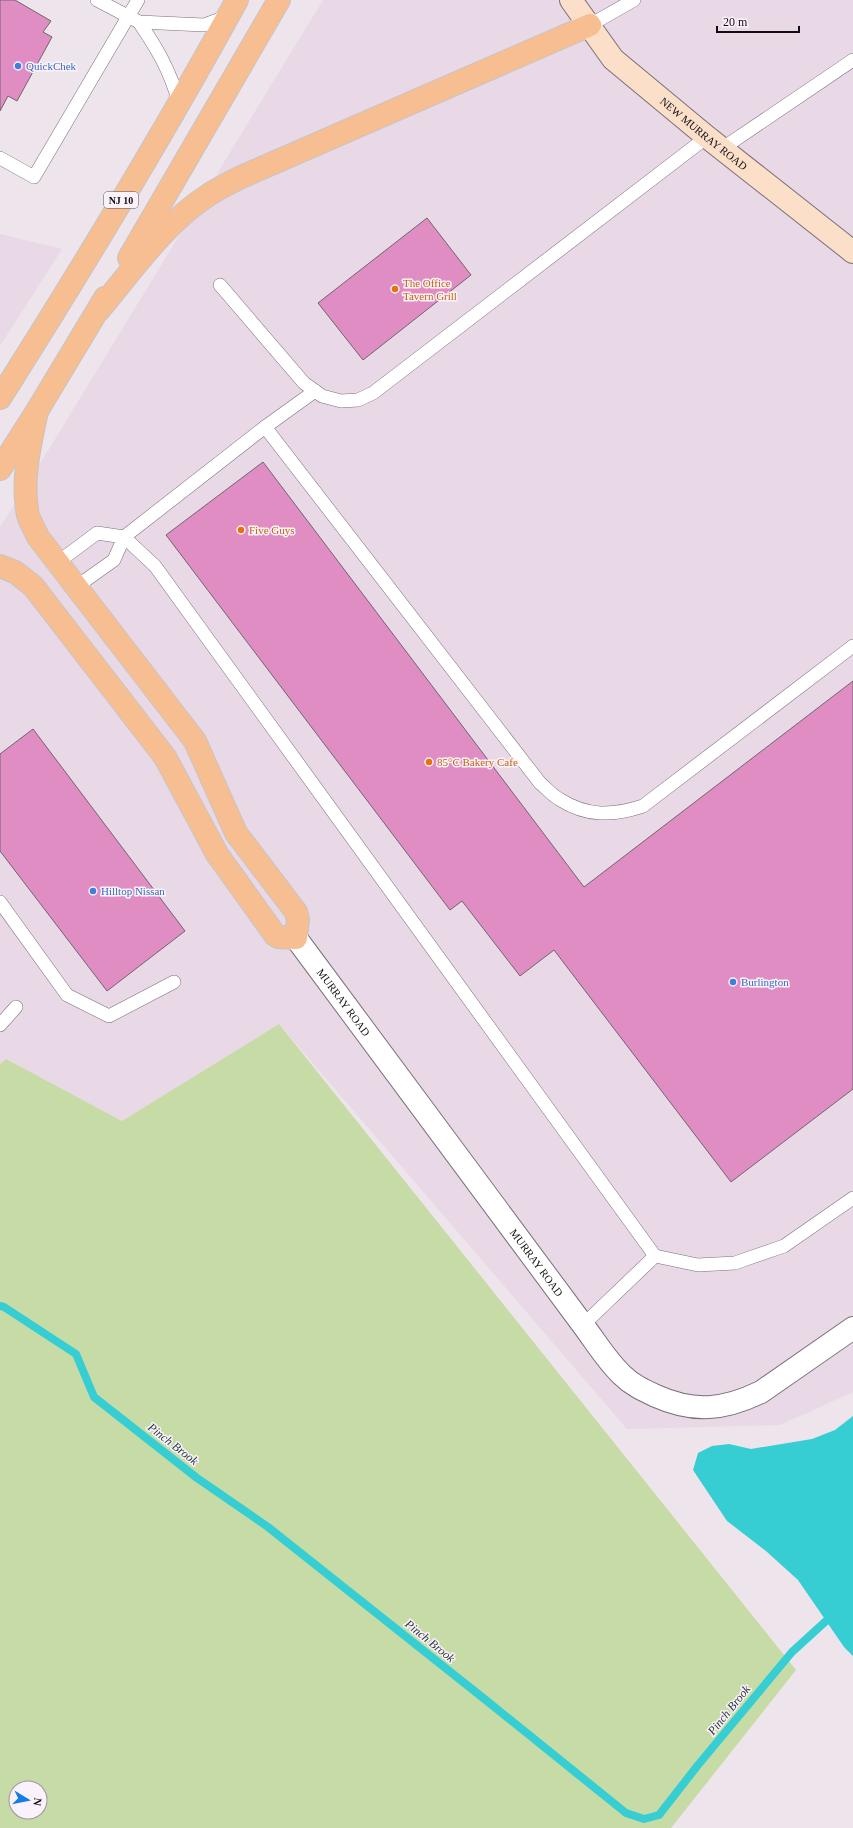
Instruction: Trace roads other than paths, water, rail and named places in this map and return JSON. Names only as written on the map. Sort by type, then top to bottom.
[{"type":"main road","points":[[0,469],[38,411],[279,0]]},
{"type":"main road","name":"NJ 10","points":[[0,396],[60,304],[233,8]]},
{"type":"main road","points":[[98,310],[157,242],[183,215],[206,196],[239,178],[590,25]]},
{"type":"main road","points":[[0,566],[15,572],[33,586],[165,757],[217,854],[275,935],[278,937],[296,938],[298,920],[296,912],[236,833],[195,741],[38,537],[28,516],[25,483],[30,446],[38,411]]},
{"type":"street","name":"NEW MURRAY ROAD","points":[[571,0],[614,59],[853,252]]},
{"type":"street","name":"MURRAY ROAD","points":[[296,938],[582,1325],[622,1375],[636,1387],[670,1402],[688,1407],[707,1408],[726,1406],[744,1400],[760,1392],[853,1328]]},
{"type":"lane","points":[[97,0],[133,20],[163,59],[172,78],[179,102]]},
{"type":"lane","points":[[0,158],[34,177],[133,20],[138,0]]},
{"type":"lane","points":[[590,25],[634,0]]},
{"type":"lane","points":[[133,20],[204,25],[233,8]]},
{"type":"lane","points":[[220,284],[304,383],[322,396],[341,401],[358,400],[373,393],[715,142],[805,94],[853,60]]},
{"type":"lane","points":[[76,587],[114,560],[124,537],[315,390]]},
{"type":"lane","points":[[265,427],[534,775],[558,799],[578,809],[606,815],[625,812],[643,806],[853,646]]},
{"type":"lane","points":[[57,563],[97,533],[124,537],[154,566],[655,1256],[698,1266],[736,1263],[784,1246],[853,1198]]},
{"type":"lane","points":[[0,902],[67,995],[109,1016],[174,982]]},
{"type":"lane","points":[[0,1025],[16,1007]]},
{"type":"lane","points":[[582,1325],[655,1256]]},
{"type":"water","points":[[853,1416],[853,1656],[844,1647],[798,1580],[766,1551],[727,1521],[693,1470],[698,1453],[712,1446],[729,1444],[751,1449],[812,1439],[835,1430]]},
{"type":"waterway","name":"Pinch Brook","points":[[0,1306],[4,1307],[76,1354],[94,1397],[197,1478],[268,1527],[626,1813],[644,1819],[659,1815],[698,1765],[792,1652],[826,1621]]},
{"type":"place","name":"QuickChek","points":[[18,66]]},
{"type":"place","name":"The Office Tavern Grill","points":[[395,289]]},
{"type":"place","name":"Five Guys","points":[[241,530]]},
{"type":"place","name":"85°C Bakery Cafe","points":[[429,762]]},
{"type":"place","name":"Hilltop Nissan","points":[[93,891]]},
{"type":"place","name":"Burlington","points":[[733,982]]}]
